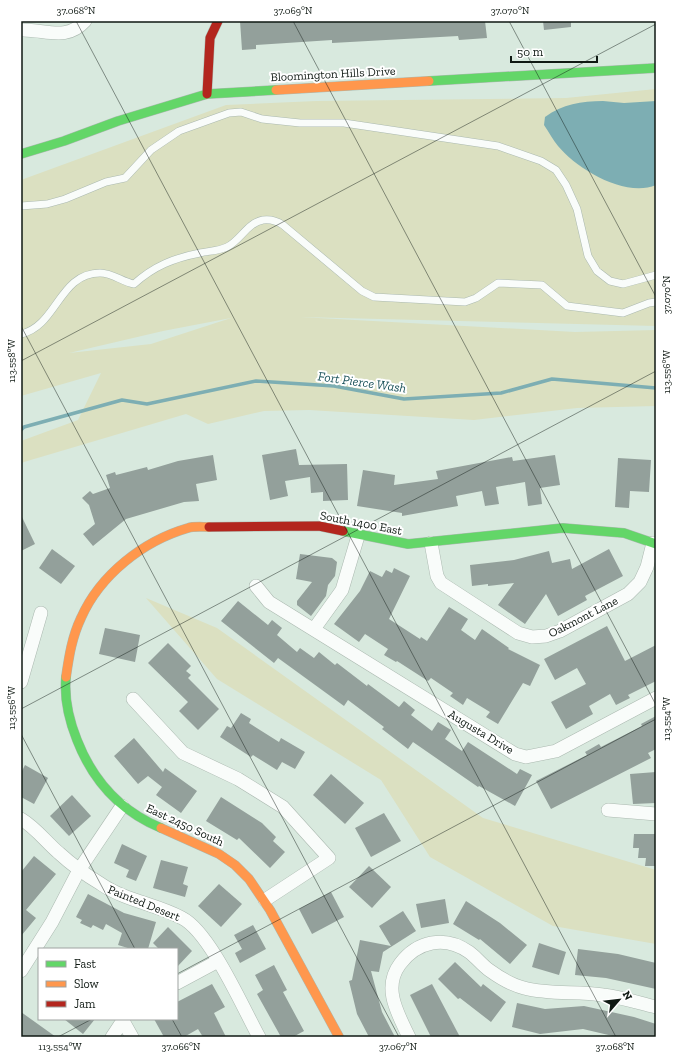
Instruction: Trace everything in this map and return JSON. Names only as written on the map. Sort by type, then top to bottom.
[{"type":"street","points":[[21,30],[63,34],[79,28],[85,21]]},
{"type":"street","points":[[207,94],[210,38],[218,21]]},
{"type":"street","name":"Bloomington Hills Drive","points":[[21,154],[118,121],[207,94],[656,68]]},
{"type":"street","name":"South 1400 East","points":[[69,648],[78,621],[92,595],[107,576],[124,560],[147,544],[169,533],[189,527],[319,526],[337,529],[358,536],[386,542],[408,544],[432,543],[564,528],[588,528],[624,533],[654,543]]},
{"type":"street","points":[[314,629],[342,590],[358,536]]},
{"type":"street","name":"Oakmont Lane","points":[[432,543],[437,576],[441,583],[448,589],[518,633],[532,637],[546,636],[560,631],[628,594],[640,582],[647,567],[654,543]]},
{"type":"street","name":"Augusta Drive","points":[[256,586],[269,602],[516,754],[526,757],[540,756],[556,751],[656,698]]},
{"type":"street","points":[[21,682],[41,613]]},
{"type":"street","name":"East 2450 South","points":[[69,648],[65,678],[65,700],[76,744],[89,768],[103,787],[122,806],[149,824],[214,849],[233,862],[249,878],[265,900],[339,1037]]},
{"type":"street","points":[[133,699],[183,753],[238,779],[283,807],[329,858],[265,900]]},
{"type":"street","points":[[21,970],[52,922],[79,870],[122,806]]},
{"type":"street","points":[[608,810],[656,814]]},
{"type":"street","name":"Painted Desert","points":[[21,819],[36,829],[59,853],[79,870],[111,891],[183,918],[207,942],[259,1037]]},
{"type":"street","points":[[409,1037],[394,1008],[391,992],[394,978],[398,966],[407,955],[417,948],[431,943],[443,942],[456,945],[470,953],[489,970],[504,980],[522,988],[542,993],[603,995],[656,1007]]},
{"type":"street","points":[[178,981],[218,961]]},
{"type":"street","points":[[112,1037],[123,1020],[132,1037]]},
{"type":"lane","points":[[21,206],[46,204],[65,200],[106,182],[124,178],[151,150],[179,131],[229,113],[241,112],[262,119],[300,124],[344,123],[498,146],[540,161],[556,170],[566,185],[577,209],[588,256],[597,271],[610,281],[623,284],[656,275]]},
{"type":"lane","points":[[21,334],[29,332],[42,323],[66,288],[84,277],[99,273],[114,275],[126,283],[134,284],[155,268],[178,257],[226,248],[237,240],[250,225],[262,220],[275,220],[283,225],[362,291],[374,297],[464,302],[476,298],[498,283],[542,285],[568,306],[623,314],[649,303],[656,302]]},
{"type":"green space","points":[[656,89],[656,326],[300,317],[575,332],[656,330],[656,406],[577,408],[474,420],[309,410],[264,411],[208,424],[186,414],[21,464],[21,441],[78,420],[101,373],[21,396],[21,180],[226,105],[316,101],[566,98]],"holes":[[[231,318],[151,344],[69,353],[163,331]]]},
{"type":"green space","points":[[146,598],[217,628],[483,818],[656,870],[656,944],[553,926],[430,857],[381,780],[217,679]]},
{"type":"water","points":[[603,101],[624,103],[656,101],[656,185],[644,188],[630,188],[602,179],[577,164],[566,155],[556,144],[544,125],[545,117],[565,106]]},
{"type":"building","points":[[240,21],[485,21],[487,38],[459,40],[458,36],[332,43],[332,40],[256,45],[256,49],[242,50]]},
{"type":"building","points":[[543,21],[571,21],[571,27],[544,30]]},
{"type":"building","points":[[296,449],[299,465],[347,464],[348,500],[323,501],[323,492],[311,493],[310,477],[285,481],[288,496],[270,500],[262,455]]},
{"type":"building","points":[[213,455],[217,480],[196,484],[199,501],[184,502],[126,519],[93,546],[83,534],[95,524],[89,505],[82,498],[90,491],[93,494],[110,488],[106,475],[115,472],[116,475],[147,467],[148,470],[178,461]]},
{"type":"building","points":[[555,455],[560,485],[540,488],[542,504],[528,506],[525,482],[496,487],[499,504],[485,506],[482,491],[456,496],[458,506],[402,516],[402,513],[357,506],[363,470],[395,475],[394,485],[438,479],[436,471],[512,457],[513,461]]},
{"type":"building","points":[[618,458],[651,460],[649,492],[630,491],[629,508],[615,507]]},
{"type":"building","points":[[21,515],[35,544],[21,551]]},
{"type":"building","points":[[52,549],[75,566],[61,584],[39,568]]},
{"type":"building","points":[[609,549],[623,576],[585,596],[587,600],[558,616],[546,594],[525,624],[498,605],[514,583],[472,586],[470,565],[514,560],[549,551],[552,563],[570,559],[572,569]]},
{"type":"building","points":[[300,554],[332,558],[337,562],[335,576],[328,585],[326,596],[311,616],[297,605],[297,601],[312,582],[296,579]]},
{"type":"building","points":[[394,568],[410,576],[389,619],[420,639],[421,637],[427,641],[449,607],[468,619],[461,630],[475,640],[482,629],[509,648],[508,649],[540,665],[530,686],[523,683],[498,724],[486,717],[490,712],[467,698],[463,705],[450,696],[453,693],[431,678],[428,681],[397,661],[396,662],[384,655],[388,649],[365,634],[359,642],[334,624],[360,591],[370,571],[382,577],[386,570],[392,573]]},
{"type":"building","points":[[238,601],[268,625],[272,620],[282,628],[277,635],[297,652],[300,648],[314,658],[319,652],[335,665],[337,663],[367,686],[368,684],[399,707],[404,701],[415,710],[411,715],[432,731],[438,722],[451,730],[445,739],[462,751],[468,742],[517,774],[520,769],[532,775],[515,806],[479,786],[478,787],[413,742],[408,749],[382,729],[384,727],[348,700],[344,706],[278,658],[274,663],[221,621]]},
{"type":"building","points":[[607,626],[625,661],[656,645],[656,681],[628,695],[630,698],[616,705],[610,694],[589,706],[593,714],[566,729],[551,702],[586,684],[577,668],[555,680],[544,659]]},
{"type":"building","points":[[105,628],[140,635],[135,662],[99,654]]},
{"type":"building","points":[[168,643],[191,666],[186,671],[191,675],[188,678],[219,709],[198,730],[179,711],[188,702],[148,663]]},
{"type":"building","points":[[241,713],[251,719],[249,723],[279,742],[281,738],[305,752],[295,769],[282,762],[277,770],[253,755],[251,757],[220,737],[227,726],[231,728]]},
{"type":"building","points":[[656,716],[656,749],[648,753],[651,758],[551,809],[536,781],[587,755],[585,752],[599,744],[601,747],[642,726],[641,724]]},
{"type":"building","points":[[134,738],[163,772],[165,768],[197,791],[181,813],[156,795],[162,787],[148,776],[138,784],[114,756]]},
{"type":"building","points":[[25,765],[48,778],[34,804],[21,797],[21,773]]},
{"type":"building","points":[[656,772],[656,803],[633,804],[630,774]]},
{"type":"building","points":[[331,774],[364,803],[345,824],[313,795]]},
{"type":"building","points":[[72,795],[91,816],[69,836],[50,816]]},
{"type":"building","points":[[221,797],[262,823],[276,837],[273,841],[285,852],[270,868],[239,838],[237,840],[206,821]]},
{"type":"building","points":[[384,813],[401,841],[371,857],[355,828]]},
{"type":"building","points":[[634,834],[656,834],[656,866],[645,866],[646,858],[638,858],[639,848],[633,848]]},
{"type":"building","points":[[122,844],[147,856],[136,881],[126,877],[129,870],[114,863]]},
{"type":"building","points":[[34,856],[56,874],[26,910],[36,918],[21,936],[21,872]]},
{"type":"building","points":[[161,860],[188,867],[183,884],[188,886],[185,897],[153,888]]},
{"type":"building","points":[[369,866],[391,887],[372,908],[349,887]]},
{"type":"building","points":[[219,884],[242,904],[221,927],[198,906]]},
{"type":"building","points":[[331,892],[344,917],[312,934],[299,909]]},
{"type":"building","points":[[88,894],[124,913],[156,922],[148,948],[128,948],[118,945],[122,933],[106,924],[103,930],[93,925],[91,928],[80,923],[82,920],[76,917]]},
{"type":"building","points":[[445,899],[449,923],[421,928],[416,904]]},
{"type":"building","points":[[466,901],[500,923],[527,945],[510,964],[480,939],[479,940],[453,924]]},
{"type":"building","points":[[403,911],[416,931],[383,952],[379,972],[371,971],[382,1012],[395,1037],[369,1037],[357,1014],[349,981],[352,980],[360,940],[391,946],[379,926]]},
{"type":"building","points":[[253,925],[266,949],[240,963],[235,953],[242,949],[234,935]]},
{"type":"building","points":[[168,927],[192,951],[178,966],[178,948],[158,948],[153,943]]},
{"type":"building","points":[[539,943],[566,952],[559,975],[532,967]]},
{"type":"building","points":[[578,949],[618,954],[656,963],[656,989],[606,978],[575,975]]},
{"type":"building","points":[[455,962],[481,987],[483,984],[506,1002],[491,1022],[460,998],[458,999],[438,979]]},
{"type":"building","points":[[274,965],[287,990],[283,992],[304,1031],[293,1037],[281,1037],[257,994],[263,990],[255,975]]},
{"type":"building","points":[[212,984],[225,1007],[214,1013],[226,1037],[203,1037],[198,1029],[184,1037],[164,1037],[155,1020],[178,1020],[178,1001]]},
{"type":"building","points":[[432,984],[460,1037],[431,1037],[410,995]]},
{"type":"building","points":[[517,1003],[545,1009],[584,1006],[634,1017],[656,1024],[656,1037],[617,1037],[583,1029],[540,1034],[512,1027]]},
{"type":"building","points":[[21,1012],[56,1037],[21,1037]]},
{"type":"building","points":[[65,1020],[94,1020],[83,1034]]},
{"type":"waterway","name":"Fort Pierce Wash","points":[[21,430],[24,427],[122,400],[147,404],[256,381],[334,386],[404,399],[501,393],[552,379],[656,388]]},
{"type":"traffic: fast","points":[[429,81],[656,68]]},
{"type":"traffic: fast","points":[[21,154],[64,141],[118,121],[207,94],[276,90]]},
{"type":"traffic: fast","points":[[343,531],[408,544],[563,528],[624,533],[656,544]]},
{"type":"traffic: fast","points":[[66,677],[66,701],[72,725],[77,740],[91,769],[110,793],[121,803],[133,813],[161,828]]},
{"type":"traffic: slow","points":[[276,90],[429,81]]},
{"type":"traffic: slow","points":[[66,677],[73,639],[81,618],[89,602],[111,574],[139,551],[171,534],[188,528],[209,527]]},
{"type":"traffic: slow","points":[[161,828],[219,854],[235,865],[249,879],[270,910],[339,1037]]},
{"type":"traffic: jam","points":[[207,94],[210,38],[218,21]]},
{"type":"traffic: jam","points":[[209,527],[319,526],[343,531]]}]
